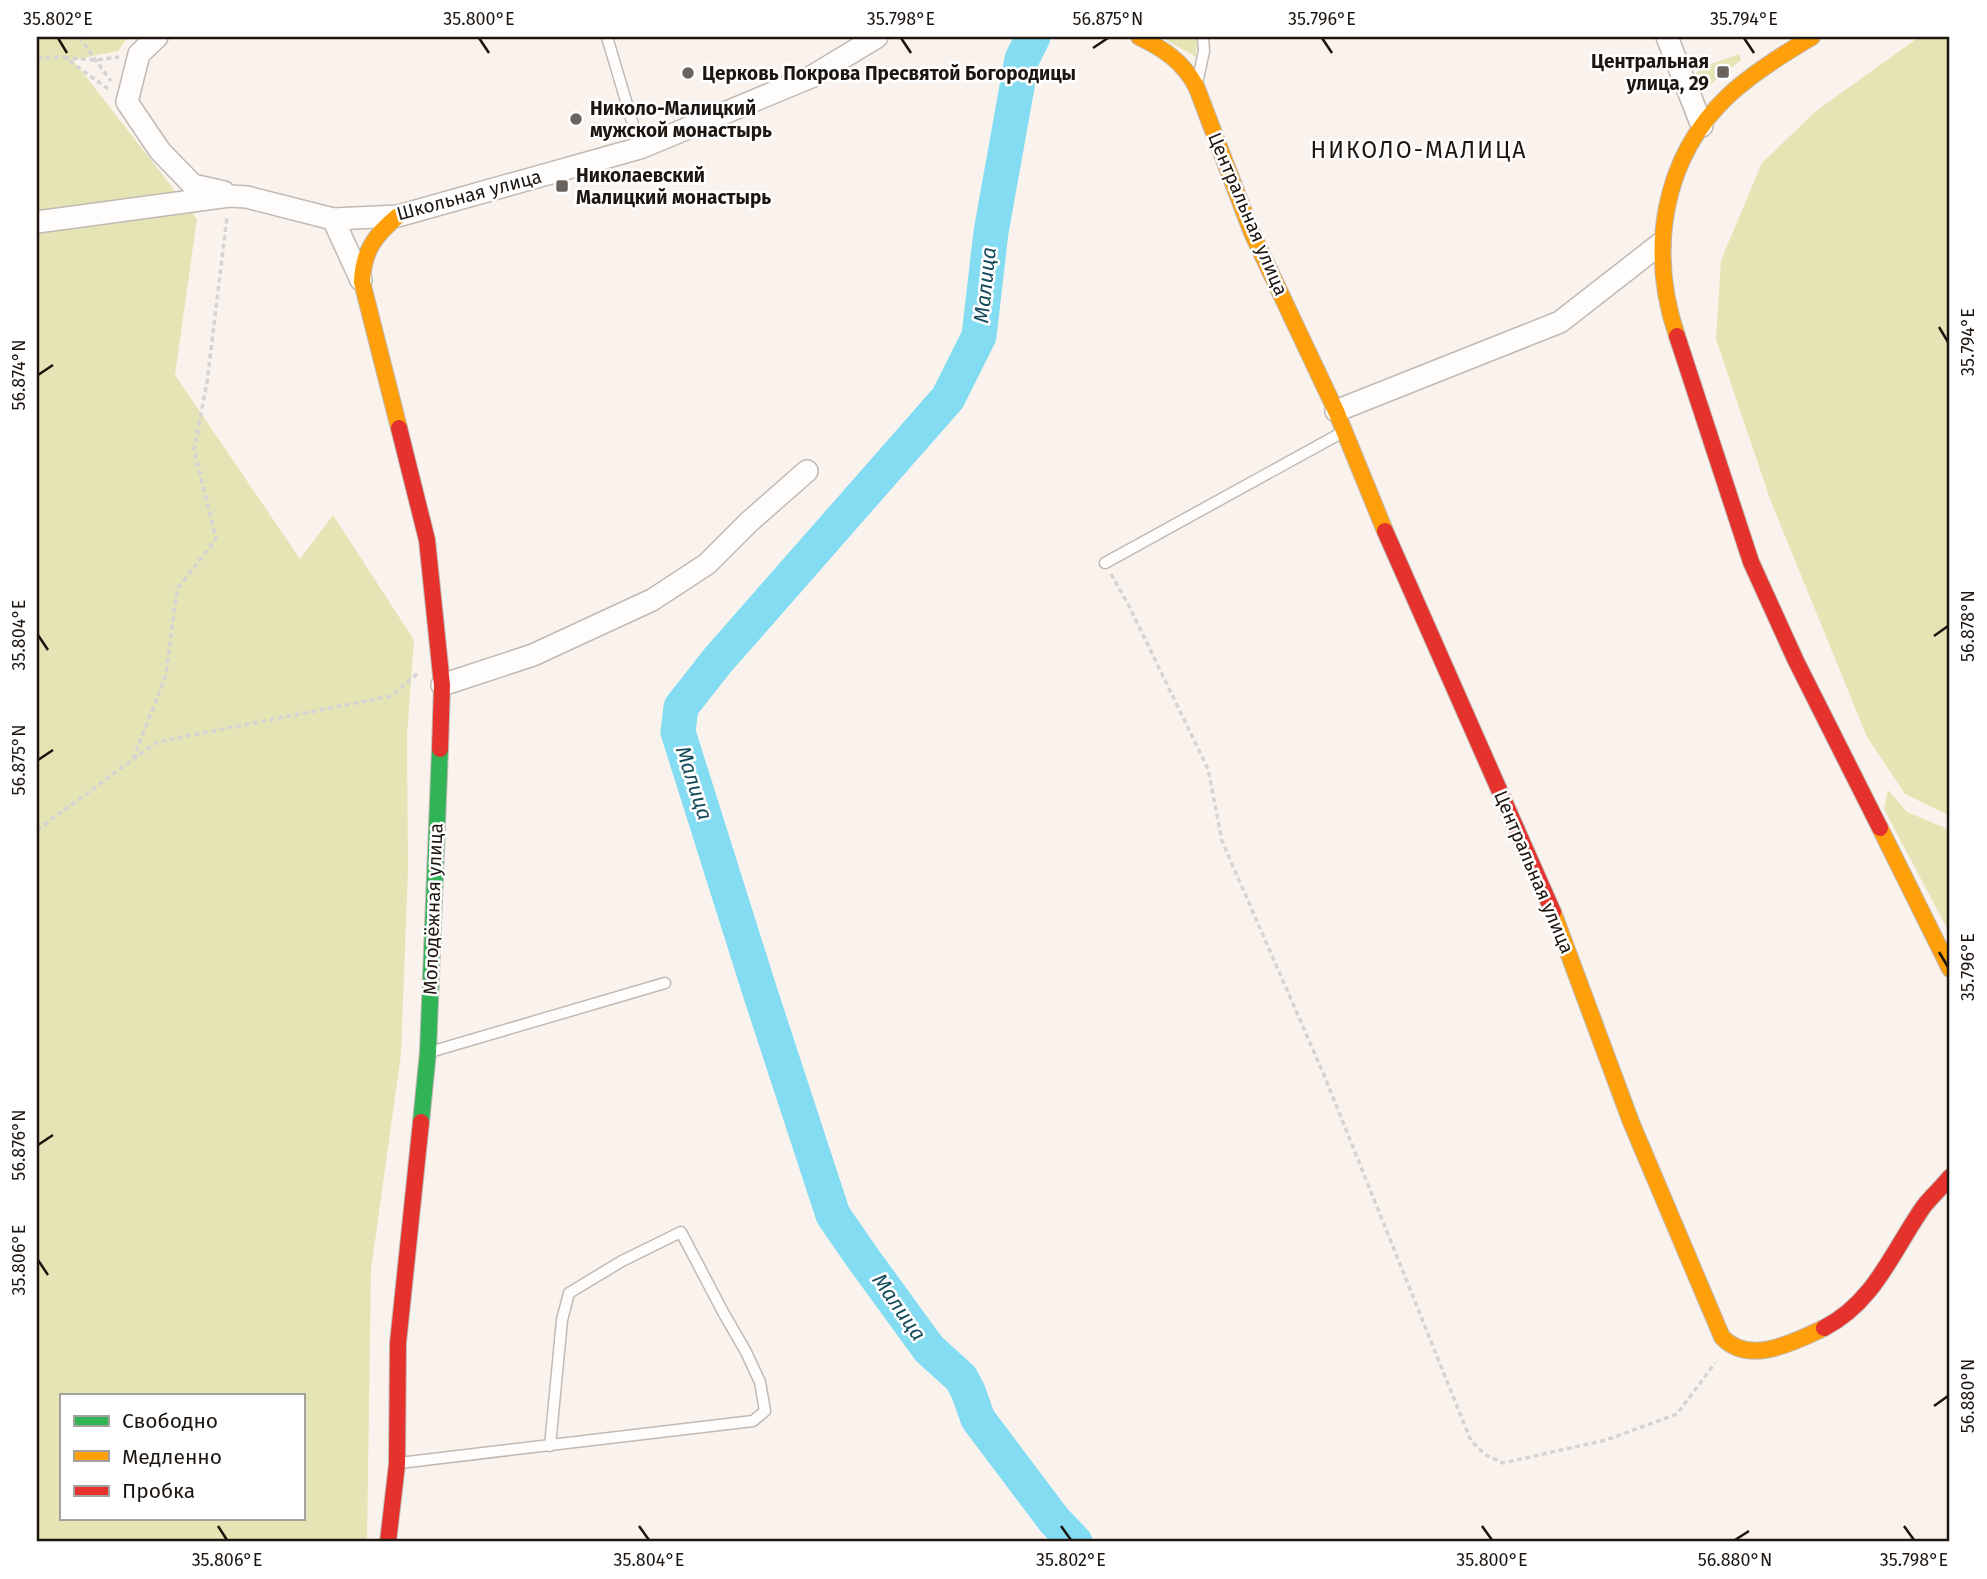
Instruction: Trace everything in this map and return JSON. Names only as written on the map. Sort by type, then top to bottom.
[{"type":"street","points":[[157,37],[139,54],[127,102],[160,151],[193,185],[238,196]]},
{"type":"street","name":"Школьная улица","points":[[37,222],[238,196],[333,219],[398,216],[640,148],[811,76],[877,37]]},
{"type":"street","name":"Центральная улица","points":[[1139,37],[1161,47],[1186,66],[1196,86],[1252,233],[1336,411],[1559,926],[1631,1122],[1725,1342]]},
{"type":"street","points":[[1667,37],[1702,126]]},
{"type":"street","points":[[1812,37],[1742,84],[1702,126],[1688,147],[1672,182],[1665,206],[1660,244],[1662,282],[1668,310],[1751,562],[1796,661],[1950,969]]},
{"type":"street","name":"Молодёжная улица","points":[[362,282],[362,267],[367,247],[379,232],[398,216]]},
{"type":"street","name":"Молодёжная улица","points":[[333,219],[362,282],[427,540],[442,685],[428,1052],[398,1343],[397,1464],[388,1542]]},
{"type":"street","points":[[1336,411],[1560,322],[1660,244]]},
{"type":"street","points":[[442,685],[533,655],[652,600],[707,564],[749,522],[807,471]]},
{"type":"street","points":[[1725,1342],[1742,1352],[1768,1349],[1800,1339],[1849,1313],[1866,1295],[1926,1204],[1950,1177]]},
{"type":"lane","points":[[607,37],[640,148]]},
{"type":"lane","points":[[1196,86],[1204,51],[1203,37]]},
{"type":"lane","points":[[1105,563],[1343,432]]},
{"type":"lane","points":[[428,1052],[665,983]]},
{"type":"lane","points":[[397,1464],[550,1446],[661,1430],[753,1420],[765,1411],[760,1382],[747,1352],[681,1232],[622,1261],[569,1293],[562,1320],[550,1446]]},
{"type":"path","points":[[79,37],[127,102]]},
{"type":"path","points":[[37,58],[96,60],[139,54]]},
{"type":"path","points":[[64,57],[127,102]]},
{"type":"path","points":[[133,759],[166,675],[177,589],[216,539],[194,450],[238,196]]},
{"type":"path","points":[[1105,563],[1129,606],[1208,769],[1222,841],[1324,1075],[1471,1441],[1486,1455],[1503,1463],[1606,1440],[1677,1414],[1725,1342]]},
{"type":"path","points":[[37,830],[157,742],[391,696],[439,657]]},
{"type":"green space","points":[[37,37],[128,37],[118,51],[73,60],[197,219],[175,375],[300,559],[333,515],[414,640],[407,736],[408,870],[401,1054],[371,1270],[367,1542],[37,1542]]},
{"type":"green space","points":[[1161,37],[1197,37],[1196,57]]},
{"type":"green space","points":[[1919,37],[1950,37],[1950,816],[1905,794],[1867,737],[1770,499],[1716,339],[1721,260],[1762,163],[1816,111]]},
{"type":"green space","points":[[1739,54],[1741,60],[1702,91],[1696,90],[1691,81],[1700,68]]},
{"type":"green space","points":[[1888,790],[1907,812],[1950,830],[1950,934],[1884,809]]},
{"type":"waterway","name":"Малица","points":[[1033,37],[1022,59],[991,232],[979,336],[948,398],[718,660],[681,707],[678,732],[833,1215],[929,1349],[961,1378],[978,1419],[1054,1520],[1075,1542]]},
{"type":"traffic: fast","points":[[421,1122],[428,1052],[440,749]]},
{"type":"traffic: slow","points":[[1139,37],[1172,57],[1185,69],[1196,86],[1252,233],[1336,411],[1385,531]]},
{"type":"traffic: slow","points":[[1677,336],[1663,271],[1667,207],[1675,177],[1706,120],[1729,95],[1769,64],[1812,37]]},
{"type":"traffic: slow","points":[[398,216],[372,244],[365,261],[362,282],[399,428]]},
{"type":"traffic: slow","points":[[1880,828],[1950,969]]},
{"type":"traffic: slow","points":[[1553,912],[1631,1122],[1722,1337],[1733,1346],[1758,1351],[1786,1345],[1824,1328]]},
{"type":"traffic: jam","points":[[1677,336],[1751,562],[1796,661],[1880,828]]},
{"type":"traffic: jam","points":[[399,428],[427,540],[442,685],[440,749]]},
{"type":"traffic: jam","points":[[1385,531],[1553,912]]},
{"type":"traffic: jam","points":[[388,1542],[397,1464],[398,1343],[421,1122]]},
{"type":"traffic: jam","points":[[1824,1328],[1842,1317],[1870,1290],[1924,1206],[1950,1177]]},
{"type":"place","name":"Центральная улица, 29","points":[[1723,72]]},
{"type":"place","name":"Церковь Покрова Пресвятой Богородицы","points":[[688,73]]},
{"type":"place","name":"Николо-Малицкий мужской монастырь","points":[[576,119]]},
{"type":"place","name":"Николаевский Малицкий монастырь","points":[[562,186]]},
{"type":"district","name":"НИКОЛО-МАЛИЦА","points":[[1419,150]]}]
